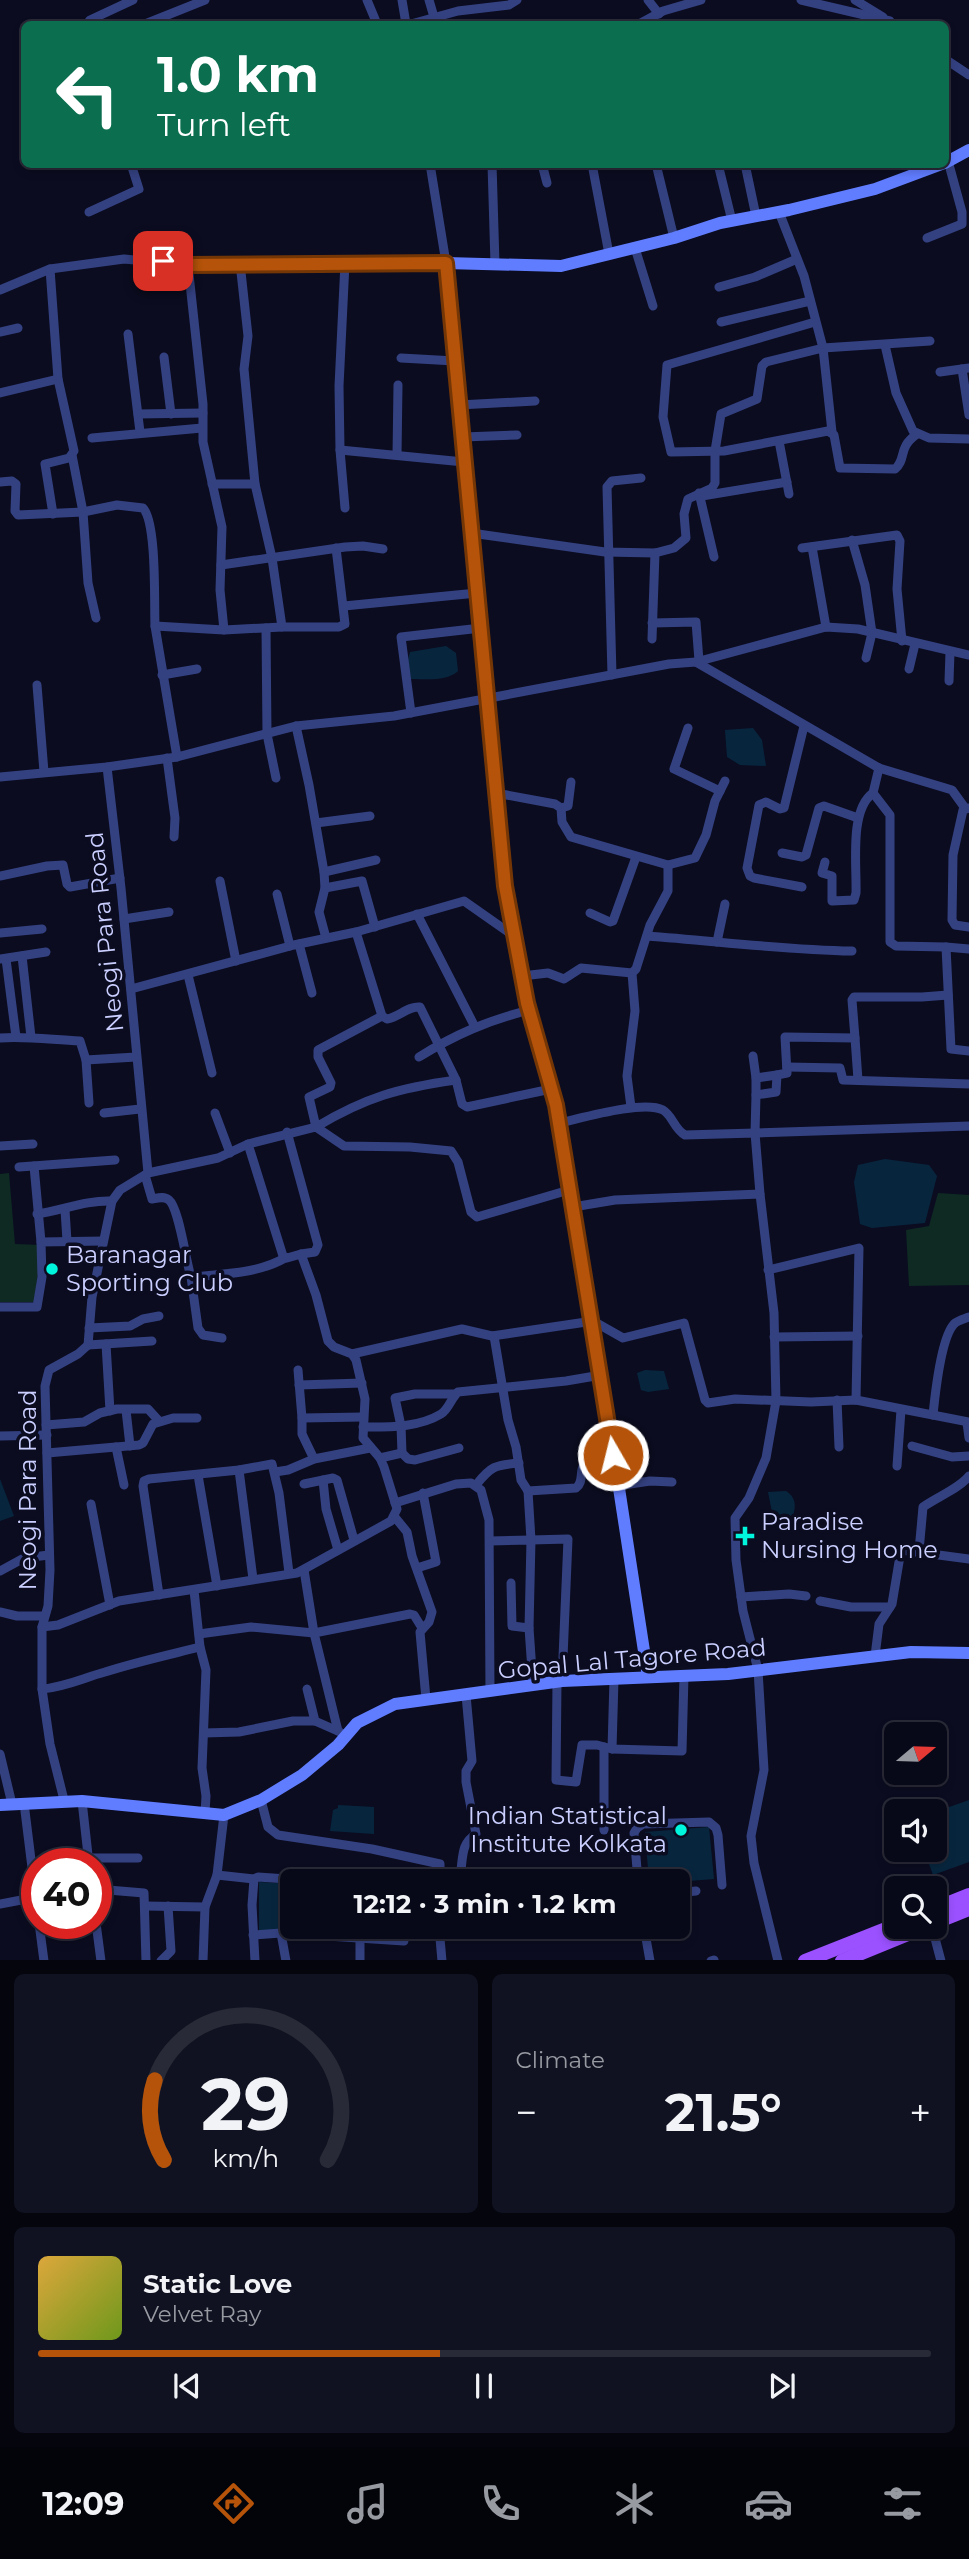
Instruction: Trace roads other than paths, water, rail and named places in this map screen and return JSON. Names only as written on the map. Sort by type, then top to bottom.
[{"type":"main road","points":[[947,1904],[969,1895]]},
{"type":"main road","points":[[947,1919],[969,1909]]},
{"type":"main road","points":[[808,1960],[884,1930]]},
{"type":"main road","points":[[844,1960],[896,1939]]},
{"type":"street","points":[[89,21],[133,0]]},
{"type":"street","points":[[152,21],[205,0]]},
{"type":"street","points":[[367,0],[376,21]]},
{"type":"street","points":[[402,0],[407,21]]},
{"type":"street","points":[[429,0],[434,17]]},
{"type":"street","points":[[419,21],[479,8],[509,5],[517,0]]},
{"type":"street","points":[[648,0],[659,14]]},
{"type":"street","points":[[645,21],[680,3],[701,0]]},
{"type":"street","points":[[801,0],[884,21]]},
{"type":"street","points":[[855,0],[889,21]]},
{"type":"street","points":[[949,62],[969,75]]},
{"type":"street","points":[[949,161],[969,150]]},
{"type":"street","points":[[89,212],[139,189],[132,168]]},
{"type":"street","points":[[431,168],[446,263],[505,886],[529,1010],[559,1123],[593,1321],[648,1677]]},
{"type":"street","points":[[492,168],[495,264]]},
{"type":"street","points":[[543,168],[547,183]]},
{"type":"street","points":[[593,168],[609,254]]},
{"type":"street","points":[[657,168],[674,238]]},
{"type":"street","points":[[719,168],[732,221]]},
{"type":"street","points":[[746,168],[756,216]]},
{"type":"street","points":[[0,290],[50,269],[124,260],[188,265],[345,262],[561,266],[732,221],[875,189],[932,168]]},
{"type":"street","points":[[927,238],[962,224],[962,212],[947,168]]},
{"type":"street","points":[[779,212],[797,259],[823,348],[838,466],[842,469],[895,469],[900,465],[904,445],[917,434]]},
{"type":"street","points":[[635,248],[653,306]]},
{"type":"street","points":[[719,287],[755,277],[797,259]]},
{"type":"street","points":[[345,262],[339,386],[340,450],[345,508]]},
{"type":"street","points":[[240,263],[248,336],[244,369],[256,484],[272,558],[282,627]]},
{"type":"street","points":[[188,265],[203,413],[202,428],[222,527],[223,630]]},
{"type":"street","points":[[50,269],[58,379],[74,451],[72,455],[83,512],[88,583],[96,618]]},
{"type":"street","points":[[721,322],[810,301]]},
{"type":"street","points":[[815,322],[667,365],[662,406],[665,429],[671,452],[715,451],[832,432]]},
{"type":"street","points":[[0,332],[18,328]]},
{"type":"street","points":[[128,334],[140,432]]},
{"type":"street","points":[[471,533],[609,552],[655,553],[674,548],[686,538],[685,505],[688,499],[712,488],[715,483],[715,451],[721,414],[757,399],[762,366],[766,362],[823,348],[930,341]]},
{"type":"street","points":[[886,345],[896,393],[913,431],[929,438],[969,439]]},
{"type":"street","points":[[164,357],[171,414]]},
{"type":"street","points":[[401,358],[455,361]]},
{"type":"street","points":[[940,372],[965,368],[969,415]]},
{"type":"street","points":[[0,393],[58,379]]},
{"type":"street","points":[[397,455],[398,385]]},
{"type":"street","points":[[459,405],[535,401]]},
{"type":"street","points":[[138,414],[203,413]]},
{"type":"street","points":[[92,438],[202,428]]},
{"type":"street","points":[[463,437],[517,435]]},
{"type":"street","points":[[779,441],[789,494]]},
{"type":"street","points":[[340,450],[464,462]]},
{"type":"street","points":[[53,514],[45,464],[72,455]]},
{"type":"street","points":[[612,675],[606,500],[608,484],[641,478]]},
{"type":"street","points":[[0,482],[12,481],[16,484],[15,511],[18,514],[83,512],[117,505],[137,506],[147,511],[155,626],[177,757]]},
{"type":"street","points":[[700,494],[787,482]]},
{"type":"street","points":[[212,484],[256,484]]},
{"type":"street","points":[[700,494],[713,557]]},
{"type":"street","points":[[826,626],[807,547],[894,534],[899,537],[897,589],[902,641]]},
{"type":"street","points":[[852,540],[865,585],[872,633],[866,658]]},
{"type":"street","points":[[221,565],[336,548],[363,546],[383,549]]},
{"type":"street","points":[[155,626],[223,630],[343,626],[346,622],[336,548]]},
{"type":"street","points":[[652,639],[655,553]]},
{"type":"street","points":[[344,606],[477,593]]},
{"type":"street","points":[[652,623],[696,622],[698,661]]},
{"type":"street","points":[[0,777],[177,757],[296,726],[411,713],[669,664],[698,661],[826,626],[858,629],[969,655]]},
{"type":"street","points":[[266,628],[267,734],[276,778]]},
{"type":"street","points":[[411,713],[401,637],[481,628]]},
{"type":"street","points":[[909,669],[915,644]]},
{"type":"street","points":[[949,681],[950,652]]},
{"type":"street","points":[[698,661],[879,768],[951,790],[967,808],[953,855],[951,920],[955,925],[969,927]]},
{"type":"street","points":[[162,675],[197,669]]},
{"type":"street","points":[[37,685],[44,772]]},
{"type":"street","points":[[296,726],[324,872],[325,888],[319,912],[326,938]]},
{"type":"street","points":[[802,887],[754,878],[750,876],[747,868],[759,805],[766,802],[780,809],[784,808],[804,726]]},
{"type":"street","points":[[688,728],[674,769],[720,791]]},
{"type":"street","points":[[167,758],[175,818],[174,837]]},
{"type":"street","name":"Neogi Para Road","points":[[107,767],[131,989],[147,1174]]},
{"type":"street","points":[[825,862],[821,871],[832,876],[832,901],[853,900],[856,893],[859,818],[865,800],[873,793],[879,768]]},
{"type":"street","points":[[561,808],[562,822],[571,837],[668,865],[695,858],[725,780]]},
{"type":"street","points":[[496,793],[535,799],[561,808],[568,806],[571,782]]},
{"type":"street","points":[[873,793],[890,815],[890,942],[895,946],[969,948]]},
{"type":"street","points":[[782,853],[802,857],[806,855],[819,808],[824,806],[859,818]]},
{"type":"street","points":[[316,823],[370,816]]},
{"type":"street","points":[[590,913],[613,921],[636,857]]},
{"type":"street","points":[[324,872],[376,860]]},
{"type":"street","points":[[0,876],[63,865],[70,887],[120,878]]},
{"type":"street","points":[[631,1108],[627,1076],[635,1011],[632,973],[636,969],[650,925],[668,891],[668,865]]},
{"type":"street","points":[[220,881],[236,961]]},
{"type":"street","points":[[325,888],[362,881],[375,927]]},
{"type":"street","points":[[277,894],[312,993]]},
{"type":"street","points":[[131,989],[295,945],[375,927],[464,901],[514,936]]},
{"type":"street","points":[[717,942],[725,904]]},
{"type":"street","points":[[124,919],[169,912]]},
{"type":"street","points":[[417,914],[475,1027]]},
{"type":"street","points":[[0,933],[42,929]]},
{"type":"street","points":[[356,932],[382,1016],[393,1018],[420,1007],[456,1080],[462,1104],[467,1107],[551,1089]]},
{"type":"street","points":[[647,936],[799,950],[852,951]]},
{"type":"street","points":[[946,947],[950,1049],[969,1051]]},
{"type":"street","points":[[16,1037],[3,959],[46,952]]},
{"type":"street","points":[[22,956],[31,1037]]},
{"type":"street","points":[[522,976],[548,973],[564,979],[581,968],[632,973]]},
{"type":"street","points":[[188,975],[212,1073]]},
{"type":"street","points":[[858,1080],[852,1000],[854,997],[948,995]]},
{"type":"street","points":[[419,1057],[475,1027],[529,1010]]},
{"type":"street","points":[[382,1016],[318,1051],[318,1057],[331,1083],[330,1087],[309,1097],[316,1127],[344,1146],[421,1147],[451,1151],[458,1163],[471,1212],[477,1217],[569,1190]]},
{"type":"street","points":[[756,1078],[786,1074],[784,1041],[787,1036],[855,1038]]},
{"type":"street","points":[[0,1038],[31,1037],[80,1041],[86,1060],[89,1103]]},
{"type":"street","points":[[752,1056],[756,1078],[755,1133],[774,1337],[776,1401],[766,1458],[749,1498],[735,1518],[736,1560],[741,1597],[758,1670],[764,1770],[751,1836],[754,1863],[778,1960]]},
{"type":"street","points":[[86,1060],[136,1057]]},
{"type":"street","points":[[787,1068],[839,1068],[843,1080],[969,1084]]},
{"type":"street","points":[[756,1095],[776,1092],[777,1075]]},
{"type":"street","points":[[152,1341],[88,1345],[92,1297],[103,1241],[112,1200],[120,1189],[147,1174],[203,1162],[248,1144],[287,1132],[316,1127],[364,1101],[406,1087],[456,1080]]},
{"type":"street","points":[[559,1123],[631,1108],[660,1109],[666,1112],[676,1129],[685,1135],[969,1126]]},
{"type":"street","points":[[104,1114],[140,1109]]},
{"type":"street","points":[[215,1113],[230,1153]]},
{"type":"street","points":[[191,1278],[252,1270],[272,1265],[285,1258],[315,1252],[318,1245],[287,1132]]},
{"type":"street","points":[[0,1146],[33,1144]]},
{"type":"street","points":[[248,1144],[285,1258]]},
{"type":"street","points":[[19,1167],[115,1160]]},
{"type":"street","points":[[0,1307],[37,1307],[42,1277],[34,1166]]},
{"type":"street","points":[[147,1174],[152,1199],[169,1199],[176,1213],[191,1278],[198,1328],[203,1335],[222,1338]]},
{"type":"street","points":[[573,1207],[615,1200],[760,1194]]},
{"type":"street","points":[[37,1214],[65,1210],[85,1201],[112,1200]]},
{"type":"street","points":[[65,1210],[67,1241]]},
{"type":"street","points":[[41,1242],[103,1241]]},
{"type":"street","points":[[768,1270],[859,1248],[856,1400]]},
{"type":"street","points":[[42,1627],[58,1625],[110,1605],[304,1570],[391,1521],[397,1509],[380,1458],[363,1438],[365,1399],[356,1360],[352,1354],[328,1341],[316,1295],[301,1254]]},
{"type":"street","points":[[89,1328],[130,1326],[143,1319],[159,1316]]},
{"type":"street","points":[[933,1415],[937,1376],[949,1334],[958,1321],[969,1317]]},
{"type":"street","points":[[352,1354],[461,1329],[487,1337],[593,1321],[623,1338],[684,1323],[705,1400],[714,1403],[736,1399],[811,1402],[856,1400],[958,1419],[968,1423],[969,1438]]},
{"type":"street","points":[[494,1336],[501,1387],[521,1480],[528,1491],[531,1540],[529,1628],[533,1685]]},
{"type":"street","points":[[774,1337],[858,1336]]},
{"type":"street","points":[[106,1344],[110,1411]]},
{"type":"street","name":"Neogi Para Road","points":[[64,1800],[50,1744],[42,1689],[42,1627],[48,1606],[49,1555],[45,1386],[50,1370],[88,1345]]},
{"type":"street","points":[[298,1370],[302,1434],[314,1459]]},
{"type":"street","points":[[459,1448],[415,1461],[408,1459],[402,1453],[401,1426],[395,1398],[415,1394],[454,1395],[465,1390],[566,1381],[601,1375]]},
{"type":"street","points":[[299,1385],[362,1383]]},
{"type":"street","points":[[302,1419],[401,1426],[443,1413],[454,1395]]},
{"type":"street","points":[[837,1400],[839,1447]]},
{"type":"street","points":[[126,1409],[130,1446]]},
{"type":"street","points":[[46,1425],[84,1422],[110,1411],[126,1409],[148,1409],[159,1421]]},
{"type":"street","points":[[897,1466],[901,1410]]},
{"type":"street","points":[[47,1453],[139,1446],[144,1443],[153,1424],[159,1421],[197,1418]]},
{"type":"street","points":[[0,1436],[47,1435]]},
{"type":"street","points":[[912,1446],[952,1457],[969,1456]]},
{"type":"street","points":[[116,1447],[124,1485]]},
{"type":"street","points":[[275,1472],[288,1470],[314,1459],[370,1448]]},
{"type":"street","points":[[380,1458],[402,1453]]},
{"type":"street","points":[[528,1491],[576,1488],[582,1481],[582,1466],[585,1463],[614,1460]]},
{"type":"street","points":[[159,1595],[143,1483],[149,1479],[239,1470],[270,1463],[274,1465],[289,1573]]},
{"type":"street","points":[[476,1485],[494,1466],[519,1463]]},
{"type":"street","points":[[239,1470],[253,1579]]},
{"type":"street","points":[[198,1475],[217,1586]]},
{"type":"street","points":[[919,1551],[923,1507],[964,1483],[969,1476]]},
{"type":"street","points":[[323,1480],[326,1509],[338,1550]]},
{"type":"street","points":[[304,1483],[337,1480],[354,1541]]},
{"type":"street","points":[[617,1486],[650,1481],[673,1482]]},
{"type":"street","points":[[395,1503],[456,1484],[471,1483],[481,1490],[486,1506],[490,1541],[490,1692]]},
{"type":"street","points":[[417,1568],[436,1562],[423,1493]]},
{"type":"street","points":[[91,1504],[110,1605]]},
{"type":"street","points":[[394,1516],[407,1532],[432,1612],[429,1622],[420,1632],[426,1699]]},
{"type":"street","points":[[490,1541],[568,1539],[556,1780],[576,1782],[582,1745],[682,1751],[684,1676]]},
{"type":"street","points":[[875,1656],[879,1625],[890,1608],[901,1550],[969,1559]]},
{"type":"street","points":[[0,1572],[24,1558],[49,1555]]},
{"type":"street","points":[[304,1570],[314,1633],[343,1733]]},
{"type":"street","points":[[511,1583],[512,1626],[529,1628]]},
{"type":"street","points":[[194,1590],[206,1670],[202,1768],[206,1796],[205,1813]]},
{"type":"street","points":[[741,1597],[789,1594],[806,1596]]},
{"type":"street","points":[[820,1601],[851,1607],[890,1608]]},
{"type":"street","points":[[0,1612],[16,1616],[44,1616]]},
{"type":"street","points":[[199,1634],[251,1627],[314,1633],[410,1614],[414,1615],[422,1628]]},
{"type":"street","points":[[42,1689],[71,1685],[96,1674],[201,1647]]},
{"type":"street","name":"Gopal Lal Tagore Road","points":[[12,1804],[64,1800],[224,1815],[261,1800],[302,1775],[338,1745],[343,1733],[373,1713],[395,1704],[559,1681],[758,1670],[911,1652],[969,1653]]},
{"type":"street","points":[[604,1830],[614,1679]]},
{"type":"street","points":[[307,1689],[315,1721]]},
{"type":"street","points":[[461,1869],[463,1847],[467,1840],[476,1834],[466,1782],[466,1771],[472,1761],[466,1695]]},
{"type":"street","points":[[204,1733],[239,1732],[293,1721],[315,1721],[343,1733]]},
{"type":"street","points":[[0,1754],[23,1848]]},
{"type":"street","points":[[261,1800],[268,1827],[278,1835],[372,1849],[440,1864],[440,1869]]},
{"type":"street","points":[[82,1801],[87,1848]]},
{"type":"street","points":[[203,1960],[205,1907],[217,1875],[224,1815]]},
{"type":"street","points":[[637,1869],[634,1833],[643,1824],[709,1822],[716,1828],[718,1835],[722,1885]]},
{"type":"street","points":[[112,1860],[138,1858]]},
{"type":"street","points":[[217,1875],[280,1879]]},
{"type":"street","points":[[254,1879],[255,1960]]},
{"type":"street","points":[[112,1890],[143,1893],[146,1960]]},
{"type":"street","points":[[690,1892],[696,1891]]},
{"type":"street","points":[[0,1904],[21,1900]]},
{"type":"street","points":[[145,1906],[205,1907]]},
{"type":"street","points":[[162,1960],[170,1951],[168,1906]]},
{"type":"street","points":[[253,1935],[280,1933]]},
{"type":"street","points":[[41,1939],[44,1960]]},
{"type":"street","points":[[98,1939],[101,1960]]},
{"type":"street","points":[[282,1939],[286,1960]]},
{"type":"street","points":[[359,1939],[360,1960]]},
{"type":"street","points":[[374,1939],[404,1939]]},
{"type":"street","points":[[440,1939],[442,1960]]},
{"type":"street","points":[[646,1939],[650,1960]]},
{"type":"street","points":[[936,1939],[941,1960]]},
{"type":"water","points":[[446,646],[456,653],[458,671],[442,678],[411,679],[407,663],[410,652]]},
{"type":"water","points":[[753,728],[762,740],[766,766],[740,765],[727,757],[725,730]]},
{"type":"water","points":[[885,1159],[929,1165],[937,1176],[925,1223],[872,1228],[860,1224],[854,1182],[858,1165]]},
{"type":"water","points":[[645,1370],[664,1371],[669,1389],[648,1392],[641,1390],[637,1373]]},
{"type":"water","points":[[0,1479],[14,1516],[0,1521]]},
{"type":"water","points":[[786,1491],[794,1502],[793,1516],[782,1519],[773,1517],[768,1492]]},
{"type":"water","points":[[969,1800],[969,1862],[933,1875],[928,1862],[947,1862],[947,1808]]},
{"type":"water","points":[[338,1805],[374,1807],[374,1834],[330,1831],[333,1810],[338,1808]]},
{"type":"water","points":[[709,1827],[714,1879],[690,1881],[690,1869],[648,1869],[645,1832]]},
{"type":"water","points":[[259,1882],[280,1883],[280,1932],[259,1931]]},
{"type":"place","name":"Baranagar Sporting Club","points":[[52,1269]]},
{"type":"place","name":"Paradise Nursing Home","points":[[745,1536]]},
{"type":"place","name":"Indian Statistical Institute Kolkata","points":[[681,1830]]}]
